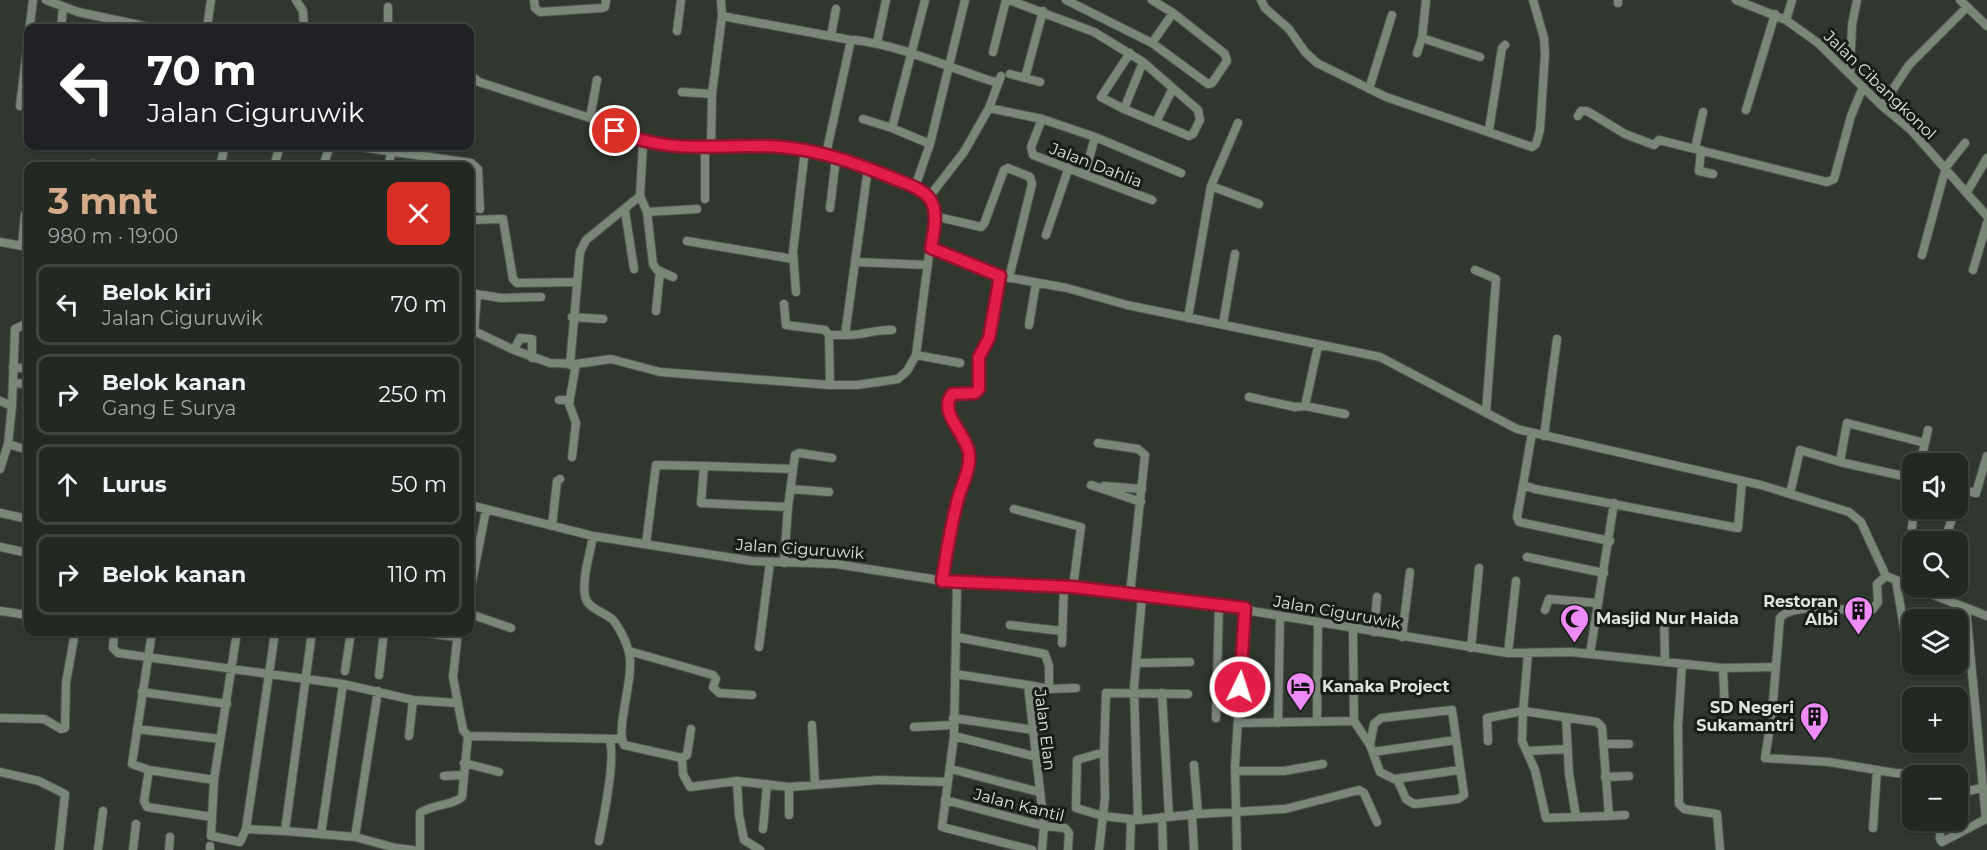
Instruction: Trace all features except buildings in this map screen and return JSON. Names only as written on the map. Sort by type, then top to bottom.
[{"type":"street","points":[[30,24],[33,0]]},
{"type":"street","points":[[46,0],[63,7],[136,24]]},
{"type":"street","points":[[208,24],[211,0]]},
{"type":"street","points":[[296,0],[303,11],[304,24]]},
{"type":"street","points":[[534,0],[535,8],[540,12],[602,9],[606,0]]},
{"type":"street","points":[[570,0],[570,9]]},
{"type":"street","points":[[677,32],[681,0]]},
{"type":"street","points":[[705,199],[712,94],[722,0]]},
{"type":"street","points":[[877,43],[886,0]]},
{"type":"street","points":[[892,128],[925,0]]},
{"type":"street","points":[[915,187],[930,144],[965,0]]},
{"type":"street","points":[[993,52],[1008,0],[1043,11],[1094,32],[1130,53],[1143,62],[1198,110],[1200,120],[1194,133],[1189,136],[1101,97],[1130,53]]},
{"type":"street","points":[[1066,0],[1080,3],[1152,43],[1208,84],[1216,80],[1227,61],[1225,54],[1173,13],[1152,0]]},
{"type":"street","points":[[1261,0],[1265,8],[1289,29],[1310,58],[1369,89],[1428,112],[1489,130],[1532,147],[1536,144],[1540,130],[1545,54],[1544,38],[1533,0]]},
{"type":"street","points":[[1417,53],[1422,38],[1426,0]]},
{"type":"street","name":"Jalan Cibangkonol","points":[[1738,0],[1775,14],[1818,42],[1882,106],[1911,130],[1987,216]]},
{"type":"street","points":[[1786,20],[1792,0]]},
{"type":"street","points":[[1850,72],[1852,25],[1857,0]]},
{"type":"street","points":[[1960,0],[1987,26]]},
{"type":"street","points":[[61,24],[63,7]]},
{"type":"street","points":[[388,7],[388,24]]},
{"type":"street","points":[[1882,106],[1910,65],[1967,7]]},
{"type":"street","points":[[831,36],[836,9]]},
{"type":"street","points":[[1025,78],[1043,11]]},
{"type":"street","points":[[1152,43],[1173,13]]},
{"type":"street","points":[[1746,110],[1775,14]]},
{"type":"street","points":[[1369,89],[1392,15]]},
{"type":"street","points":[[722,16],[851,40],[826,154]]},
{"type":"street","points":[[1422,38],[1480,57]]},
{"type":"street","points":[[855,40],[877,43],[948,68],[1000,80],[989,108],[964,152],[929,197]]},
{"type":"street","points":[[1489,130],[1502,48],[1505,45]]},
{"type":"street","points":[[1124,109],[1143,62]]},
{"type":"street","points":[[20,106],[24,73]]},
{"type":"street","points":[[1010,74],[1040,82]]},
{"type":"street","points":[[474,78],[479,82],[590,118],[643,143],[708,148],[779,147],[826,154],[915,187],[929,197],[933,204],[934,216],[916,355],[907,371],[898,379],[857,385],[830,385],[660,372],[611,359],[573,365],[532,358],[474,331]]},
{"type":"street","points":[[590,118],[597,80]]},
{"type":"street","points":[[1578,116],[1581,111],[1587,111],[1632,137],[1654,145],[1659,140],[1832,181],[1851,116],[1863,87]]},
{"type":"street","points":[[1156,122],[1173,88]]},
{"type":"street","points":[[682,92],[712,94]]},
{"type":"street","points":[[989,108],[1042,119],[1095,137],[1181,173]]},
{"type":"street","points":[[1703,112],[1698,150],[1699,171],[1713,174]]},
{"type":"street","points":[[862,119],[892,128],[930,144]]},
{"type":"street","name":"Jalan Dahlia","points":[[1042,119],[1031,153],[1152,200]]},
{"type":"street","points":[[1188,318],[1211,186],[1238,123]]},
{"type":"street","points":[[1085,173],[1095,137]]},
{"type":"street","points":[[643,143],[640,196],[647,212],[653,261],[660,271],[673,277]]},
{"type":"street","points":[[1922,255],[1946,167],[1965,143]]},
{"type":"street","points":[[379,150],[452,162]]},
{"type":"street","points":[[796,292],[793,259],[805,150]]},
{"type":"street","points":[[390,162],[391,152]]},
{"type":"street","points":[[830,208],[836,158]]},
{"type":"street","points":[[1967,192],[1987,158]]},
{"type":"street","points":[[474,166],[478,169],[480,209]]},
{"type":"street","points":[[1046,235],[1069,167]]},
{"type":"street","points":[[845,335],[868,168]]},
{"type":"street","points":[[934,216],[981,226],[984,224],[1004,170],[1008,168],[1030,177],[1032,184],[1010,278]]},
{"type":"street","points":[[1211,186],[1259,204]]},
{"type":"street","points":[[572,457],[576,423],[570,409],[573,365],[572,317],[580,252],[586,240],[625,211],[640,196]]},
{"type":"street","points":[[647,212],[697,209]]},
{"type":"street","points":[[625,211],[634,269]]},
{"type":"street","points":[[474,220],[503,219],[513,279],[517,283],[577,282]]},
{"type":"street","points":[[1972,270],[1987,223]]},
{"type":"street","points":[[687,241],[793,259]]},
{"type":"street","points":[[0,242],[24,247]]},
{"type":"street","points":[[931,248],[1000,276],[1388,360],[1517,429],[1742,481],[1855,515],[1861,522],[1886,576],[1902,582]]},
{"type":"street","points":[[1223,324],[1235,254]]},
{"type":"street","points":[[856,262],[928,265]]},
{"type":"street","points":[[1475,270],[1496,279],[1486,413]]},
{"type":"street","points":[[656,311],[660,271]]},
{"type":"street","points":[[942,581],[953,521],[969,459],[965,439],[947,407],[948,400],[952,394],[975,393],[979,389],[979,357],[989,338],[1000,276]]},
{"type":"street","points":[[1029,325],[1036,283]]},
{"type":"street","points":[[474,293],[501,298],[541,297]]},
{"type":"street","points":[[784,304],[786,325],[825,330],[829,335],[830,385]]},
{"type":"street","points":[[572,317],[603,319]]},
{"type":"street","points":[[0,469],[8,444],[14,383],[15,329],[24,325]]},
{"type":"street","points":[[829,335],[868,335],[880,328],[892,330]]},
{"type":"street","points":[[514,350],[520,338],[532,339],[532,358]]},
{"type":"street","points":[[1544,435],[1557,339]]},
{"type":"street","points":[[1305,406],[1318,346]]},
{"type":"street","points":[[916,355],[960,363]]},
{"type":"street","points":[[13,367],[24,368]]},
{"type":"street","points":[[14,383],[24,384]]},
{"type":"street","points":[[1249,397],[1295,407],[1305,406],[1345,414]]},
{"type":"street","points":[[559,400],[570,400]]},
{"type":"street","points":[[0,401],[12,405]]},
{"type":"street","points":[[1840,462],[1847,423],[1925,444]]},
{"type":"street","points":[[1923,453],[1928,430]]},
{"type":"street","points":[[1532,433],[1516,517],[1520,523],[1610,541]]},
{"type":"street","points":[[1098,443],[1143,451],[1141,502],[1130,594]]},
{"type":"street","points":[[8,444],[24,449]]},
{"type":"street","points":[[1790,494],[1800,450],[1840,462],[1902,476]]},
{"type":"street","points":[[784,563],[788,507],[796,454],[832,458]]},
{"type":"street","points":[[1968,491],[1976,493],[1987,456]]},
{"type":"street","points":[[646,544],[656,465],[793,469]]},
{"type":"street","points":[[704,466],[701,503],[788,507]]},
{"type":"street","points":[[552,526],[557,482],[560,479]]},
{"type":"street","points":[[1523,485],[1738,528],[1742,481]]},
{"type":"street","points":[[1141,502],[1091,485],[1142,489]]},
{"type":"street","points":[[791,489],[829,492]]},
{"type":"street","points":[[1590,654],[1597,603],[1610,541],[1614,503]]},
{"type":"street","name":"Jalan Ciguruwik","points":[[474,506],[593,536],[770,562],[836,564],[957,583],[1073,587],[1245,608],[1318,623],[1508,652],[1590,654],[1723,668],[1775,667]]},
{"type":"street","points":[[1014,509],[1081,527],[1073,587]]},
{"type":"street","points":[[474,567],[486,510]]},
{"type":"street","points":[[0,513],[24,518]]},
{"type":"street","points":[[1912,528],[1913,519]]},
{"type":"street","points":[[593,536],[586,578],[586,599],[591,606],[614,621],[629,651],[631,676],[622,739],[624,745],[682,758],[687,754],[691,729]]},
{"type":"street","points":[[0,547],[24,552]]},
{"type":"street","points":[[1527,557],[1604,573]]},
{"type":"street","points":[[759,646],[770,562]]},
{"type":"street","points":[[1470,648],[1479,568]]},
{"type":"street","points":[[1402,637],[1410,572]]},
{"type":"street","points":[[1886,576],[1877,584],[1878,602],[1873,609],[1796,609],[1780,618],[1772,714],[1765,758],[1845,764],[1902,773]]},
{"type":"street","points":[[1896,580],[1902,616]]},
{"type":"street","points":[[1508,652],[1516,581]]},
{"type":"street","points":[[957,583],[954,736],[942,827],[1032,850]]},
{"type":"street","points":[[1062,643],[1064,586]]},
{"type":"street","points":[[1130,850],[1134,820],[1135,695],[1142,597]]},
{"type":"street","points":[[1374,632],[1377,597]]},
{"type":"street","points":[[1942,597],[1966,609]]},
{"type":"street","points":[[1545,610],[1549,599],[1597,603]]},
{"type":"street","points":[[1216,718],[1219,605]]},
{"type":"street","points":[[1238,850],[1234,812],[1235,771],[1245,608]]},
{"type":"street","points":[[1968,610],[1987,616]]},
{"type":"street","points":[[0,611],[24,614]]},
{"type":"street","points":[[474,615],[511,628]]},
{"type":"street","points":[[1664,615],[1665,662]]},
{"type":"street","points":[[1278,723],[1280,616]]},
{"type":"street","points":[[1317,721],[1318,623]]},
{"type":"street","points":[[1010,625],[1062,631]]},
{"type":"street","points":[[1353,628],[1353,721],[1371,748],[1383,775],[1395,779],[1401,784],[1408,801],[1418,804],[1463,796],[1453,712],[1449,709],[1381,718],[1374,724],[1371,748]]},
{"type":"street","points":[[1968,631],[1986,819],[1968,828]]},
{"type":"street","points":[[0,718],[44,719],[65,728],[66,683],[74,636]]},
{"type":"street","points":[[114,636],[113,648],[116,653],[343,684],[413,700],[456,703]]},
{"type":"street","points":[[151,636],[132,764],[149,770],[214,780]]},
{"type":"street","points":[[237,636],[214,780],[211,836],[240,842],[246,829],[274,636]]},
{"type":"street","points":[[285,831],[311,636]]},
{"type":"street","points":[[345,671],[350,636]]},
{"type":"street","points":[[380,675],[384,636]]},
{"type":"street","points":[[420,850],[420,813],[432,805],[460,800],[468,736],[463,730],[456,703],[453,677],[457,636]]},
{"type":"street","points":[[956,637],[1045,654],[1049,666],[1049,689]]},
{"type":"street","points":[[629,651],[713,675],[716,679],[713,687],[719,693],[752,695]]},
{"type":"street","points":[[1528,654],[1522,741],[1527,751],[1544,815],[1548,819],[1625,815]]},
{"type":"street","points":[[1137,663],[1190,662]]},
{"type":"street","points":[[1682,665],[1678,726],[1679,804],[1684,809],[1717,814],[1720,850]]},
{"type":"street","points":[[1723,668],[1725,711]]},
{"type":"street","name":"Jalan Elan","points":[[955,674],[1028,685],[1044,826],[1042,850]]},
{"type":"street","points":[[321,834],[343,684]]},
{"type":"street","points":[[1028,685],[1049,689],[1076,688]]},
{"type":"street","points":[[355,837],[378,691]]},
{"type":"street","points":[[142,692],[227,704]]},
{"type":"street","points":[[1162,693],[1165,817],[1163,850]]},
{"type":"street","points":[[1099,850],[1103,816],[1105,694],[1188,694]]},
{"type":"street","points":[[409,736],[413,700]]},
{"type":"street","points":[[1488,741],[1487,718],[1523,711],[1600,724],[1609,816]]},
{"type":"street","points":[[1566,718],[1576,817]]},
{"type":"street","points":[[1238,723],[1353,721]]},
{"type":"street","points":[[914,727],[953,722],[1034,730]]},
{"type":"street","points":[[812,725],[815,785]]},
{"type":"street","points":[[137,729],[220,740]]},
{"type":"street","points":[[468,736],[622,739]]},
{"type":"street","points":[[954,736],[1037,757]]},
{"type":"street","points":[[599,841],[609,781],[612,749],[609,739]]},
{"type":"street","points":[[1371,748],[1456,740]]},
{"type":"street","points":[[1603,744],[1629,744]]},
{"type":"street","points":[[1527,751],[1568,749]]},
{"type":"street","points":[[1104,752],[1077,760],[1074,805],[1080,810],[1134,820],[1285,809],[1359,790],[1364,793],[1377,822]]},
{"type":"street","points":[[682,758],[682,774],[690,787],[737,781],[789,787],[879,780],[948,782]]},
{"type":"street","points":[[464,763],[499,772]]},
{"type":"street","points":[[1235,771],[1284,771],[1323,764]]},
{"type":"street","points":[[1194,765],[1194,850]]},
{"type":"street","points":[[951,769],[1039,792]]},
{"type":"street","points":[[149,770],[144,801],[147,807],[212,817]]},
{"type":"street","points":[[1395,779],[1459,770]]},
{"type":"street","points":[[1873,828],[1877,770]]},
{"type":"street","points":[[0,772],[39,781],[65,794],[59,850]]},
{"type":"street","points":[[444,776],[462,775]]},
{"type":"street","points":[[1605,777],[1629,776]]},
{"type":"street","points":[[737,781],[739,815],[744,840],[760,850]]},
{"type":"street","points":[[763,829],[766,784]]},
{"type":"street","points":[[789,787],[789,815]]},
{"type":"street","points":[[1968,791],[1982,788]]},
{"type":"street","name":"Jalan Kantil","points":[[945,800],[1044,826],[1067,829],[1068,850]]},
{"type":"street","points":[[98,850],[102,811]]},
{"type":"street","points":[[133,850],[136,824]]},
{"type":"street","points":[[246,829],[355,837],[413,850]]},
{"type":"street","points":[[1940,831],[1942,842],[1963,831]]},
{"type":"street","points":[[169,850],[170,837]]},
{"type":"place","name":"Restoran Albi","points":[[1859,636]]},
{"type":"place","name":"Masjid Nur Haida","points":[[1575,644]]},
{"type":"place","name":"Kanaka Project","points":[[1301,712]]},
{"type":"place","name":"SD Negeri Sukamantri","points":[[1815,742]]},
{"type":"route","points":[[615,131],[643,143],[711,149],[779,147],[826,154],[915,187],[929,197],[933,204],[934,216],[931,248],[1000,276],[989,338],[979,357],[978,392],[958,392],[952,394],[948,400],[947,407],[950,415],[965,439],[969,467],[956,506],[942,581],[1073,587],[1245,608],[1240,687]]}]
